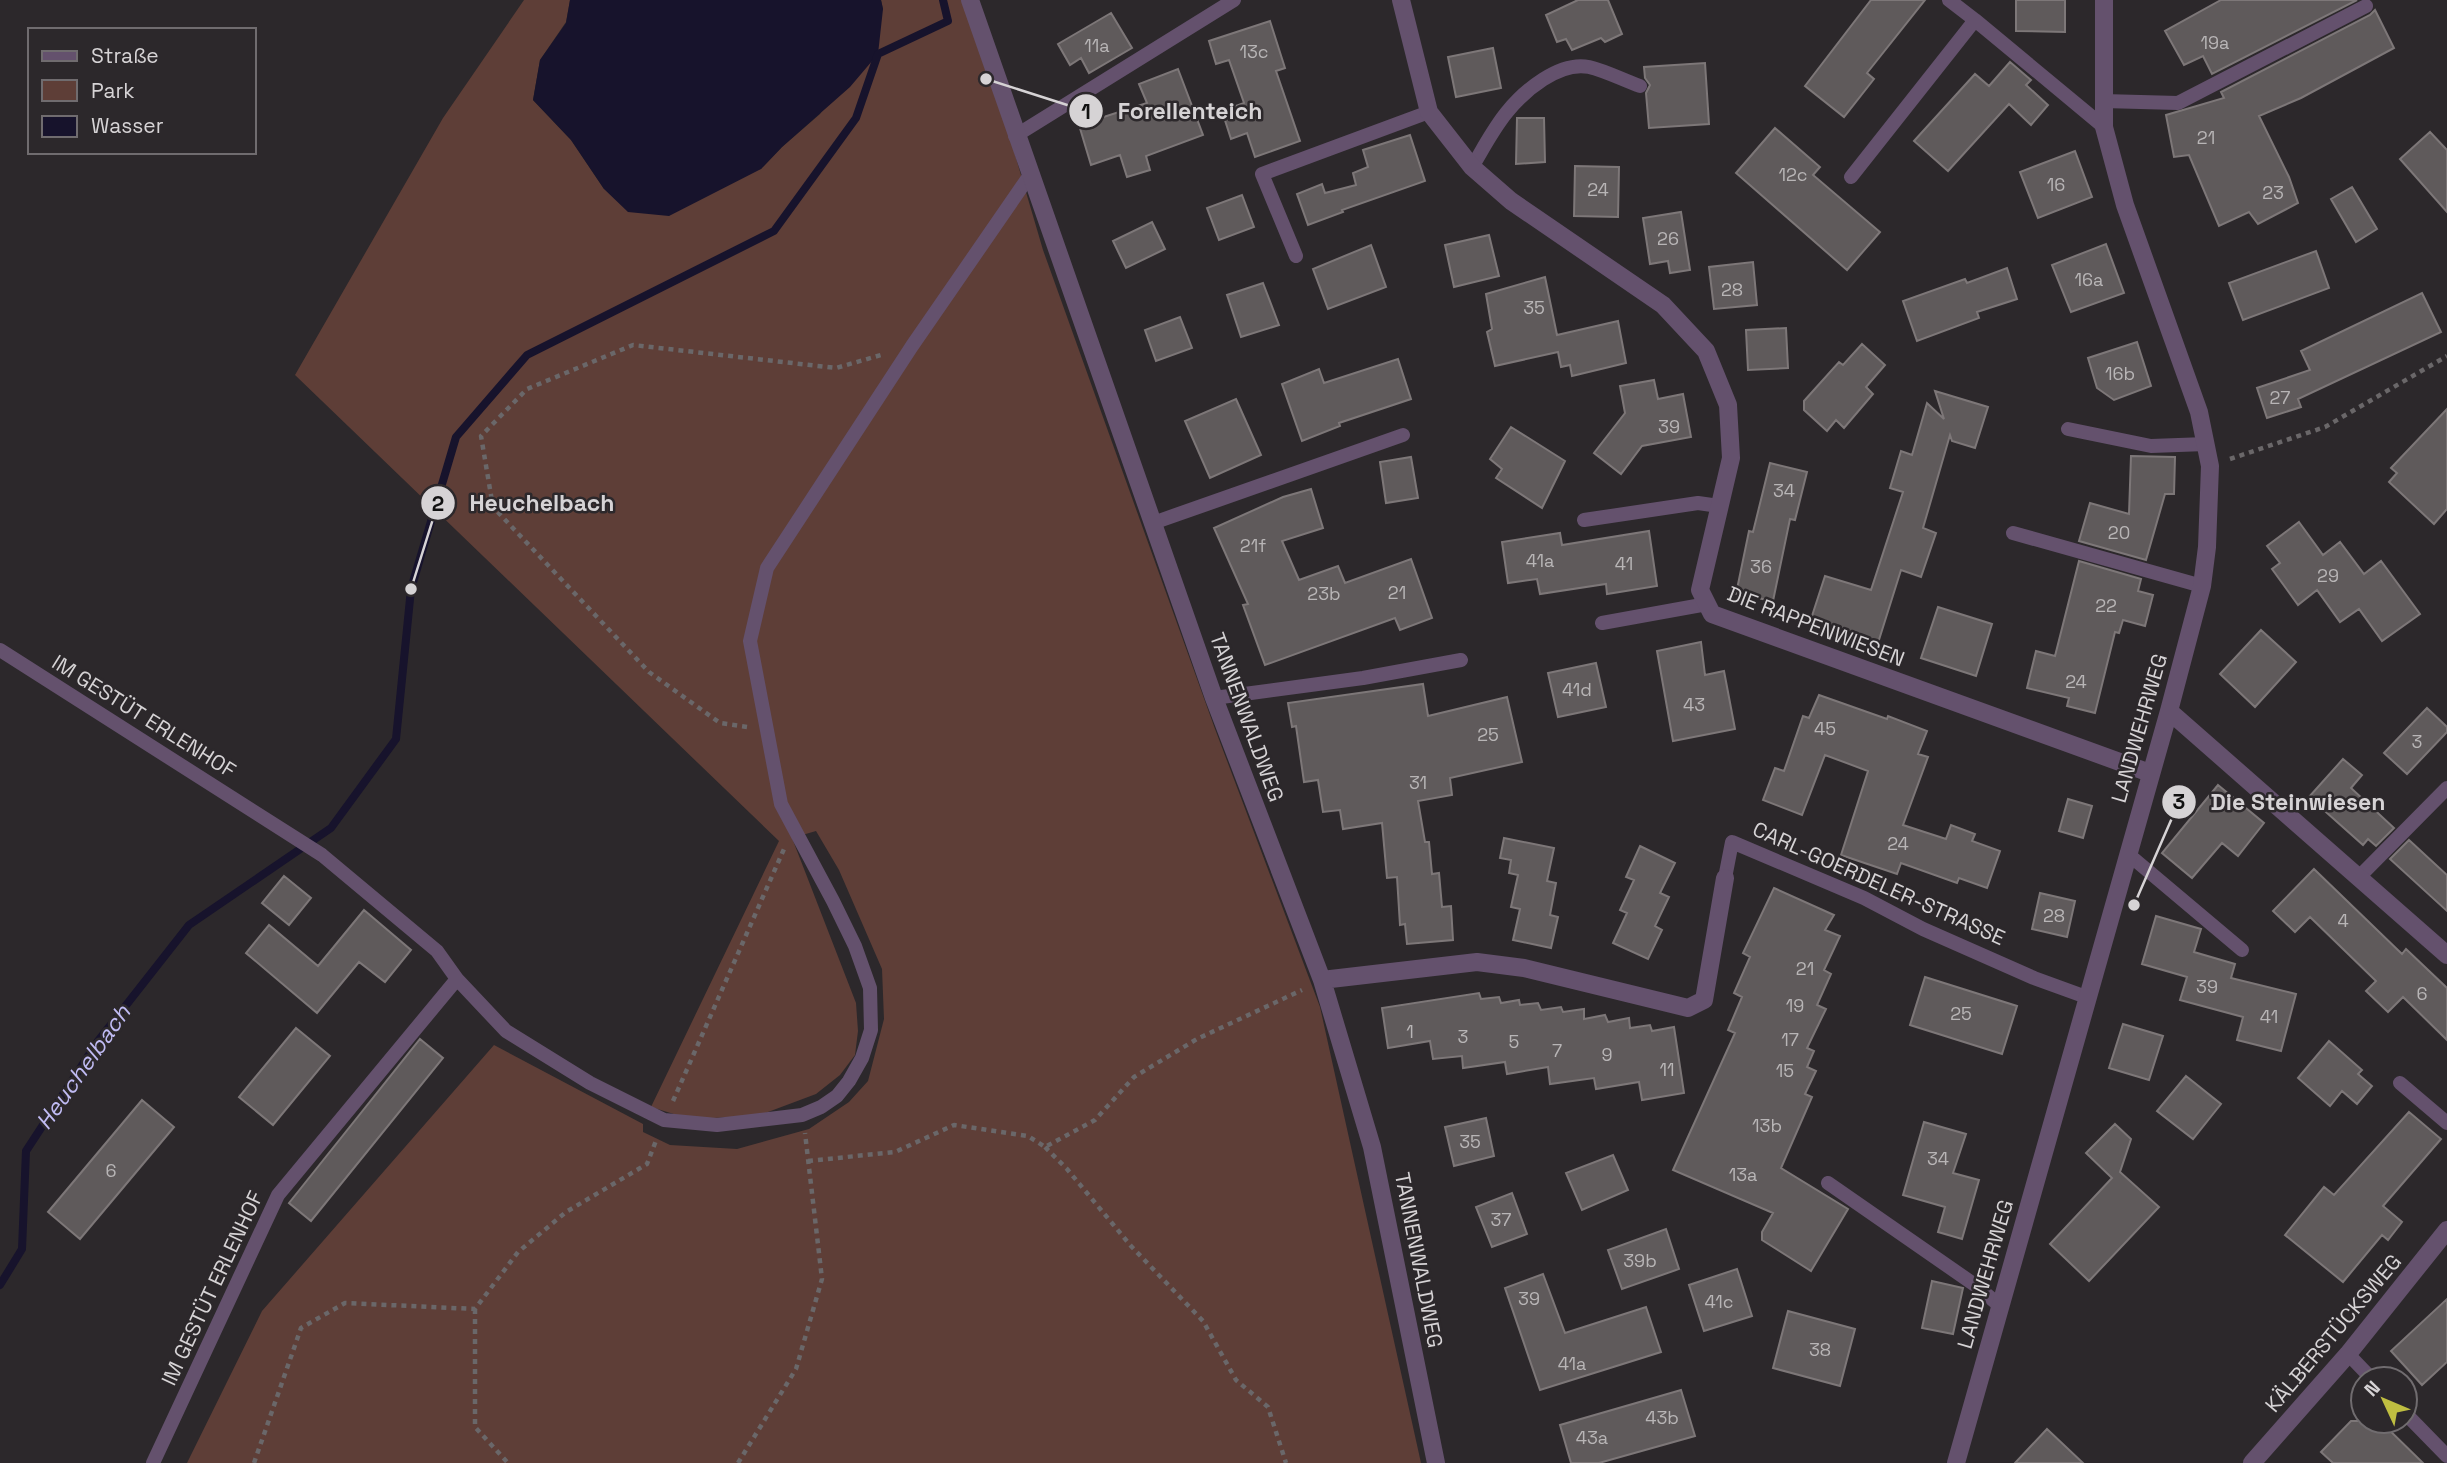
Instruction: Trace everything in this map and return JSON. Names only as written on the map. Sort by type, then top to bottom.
[{"type":"street","name":"TANNENWALDWEG","points":[[970,0],[1214,698],[1322,980],[1372,1147],[1436,1463]]},
{"type":"street","name":"DIE RAPPENWIESEN","points":[[1401,0],[1429,112],[1472,167],[1511,201],[1663,305],[1706,351],[1728,405],[1731,458],[1700,590],[1712,614],[2150,773]]},
{"type":"street","name":"LANDWEHRWEG","points":[[1956,1463],[2169,710],[2202,586],[2207,547],[2210,466],[2199,412],[2125,205],[2105,127],[2104,0]]},
{"type":"street","points":[[2169,710],[2447,955]]},
{"type":"street","name":"CARL-GOERDELER-STRASSE","points":[[1322,980],[1477,962],[1524,968],[1688,1008],[1704,1000],[1725,878]]},
{"type":"street","name":"KÄLBERSTÜCKSWEG","points":[[2252,1463],[2348,1354],[2447,1230]]},
{"type":"lane","points":[[1016,136],[1234,0]]},
{"type":"lane","points":[[1949,0],[2105,127]]},
{"type":"lane","points":[[2103,101],[2178,103],[2366,6]]},
{"type":"lane","points":[[1851,177],[1975,20]]},
{"type":"lane","points":[[1472,167],[1507,112],[1528,91],[1550,75],[1587,67],[1640,86]]},
{"type":"lane","points":[[1296,256],[1262,174],[1429,112]]},
{"type":"lane","points":[[658,1117],[717,1125],[802,1115],[837,1096],[863,1058],[871,1030],[870,988],[855,946],[781,804],[750,641],[767,568],[912,346],[1030,175]]},
{"type":"lane","points":[[2068,429],[2151,446],[2206,443]]},
{"type":"lane","points":[[1153,523],[1403,435]]},
{"type":"lane","points":[[1584,520],[1698,503],[1719,506]]},
{"type":"lane","points":[[2013,533],[2202,586]]},
{"type":"lane","points":[[1602,623],[1707,604]]},
{"type":"lane","name":"IM GESTÜT ERLENHOF","points":[[0,650],[322,855],[437,951],[457,979],[506,1031],[590,1083],[658,1117]]},
{"type":"lane","points":[[1214,698],[1363,678],[1461,660]]},
{"type":"lane","points":[[2360,877],[2447,788]]},
{"type":"lane","name":"CARL-GOERDELER-STRASSE","points":[[1725,878],[1732,842],[1864,898],[1923,929],[2022,973],[2089,998]]},
{"type":"lane","points":[[2127,855],[2242,950]]},
{"type":"lane","name":"IM GESTÜT ERLENHOF","points":[[153,1463],[278,1195],[457,979]]},
{"type":"lane","points":[[2400,1083],[2447,1123]]},
{"type":"lane","points":[[1828,1184],[1975,1285],[1999,1305]]},
{"type":"lane","points":[[2348,1354],[2359,1365]]},
{"type":"lane","points":[[2419,1427],[2447,1456]]},
{"type":"path","points":[[766,730],[720,723],[649,672],[493,507],[481,436],[527,389],[633,345],[835,368],[912,346]]},
{"type":"path","points":[[2210,466],[2325,427],[2447,356]]},
{"type":"path","points":[[508,1463],[475,1427],[475,1309],[519,1252],[566,1212],[646,1164],[658,1117],[793,830]]},
{"type":"path","points":[[1045,1147],[1095,1120],[1134,1077],[1197,1039],[1322,980]]},
{"type":"path","points":[[738,1463],[796,1369],[822,1279],[802,1115]]},
{"type":"path","points":[[808,1161],[895,1153],[954,1125],[1028,1136],[1045,1147],[1067,1169],[1131,1245],[1203,1321],[1236,1380],[1268,1408],[1286,1463]]},
{"type":"path","points":[[254,1463],[301,1328],[345,1303],[475,1309]]},
{"type":"green space","points":[[524,0],[570,0],[566,22],[540,60],[533,100],[571,140],[604,189],[761,169],[820,114],[883,9],[881,0],[964,0],[1006,124],[1043,250],[1215,729],[1320,1007],[1421,1463],[187,1463],[262,1311],[494,1045],[643,1124],[643,1132],[670,1145],[737,1149],[809,1129],[849,1102],[868,1081],[884,1019],[882,969],[839,870],[816,831],[792,838],[856,1003],[858,1031],[855,1055],[840,1075],[816,1094],[757,1116],[690,1119],[651,1107],[779,841],[295,375],[443,118]]},
{"type":"water","points":[[570,0],[881,0],[883,9],[878,54],[850,87],[761,169],[669,216],[628,212],[604,189],[571,140],[533,100],[540,60],[566,23]]},
{"type":"building","points":[[1578,0],[1608,0],[1622,34],[1605,42],[1601,38],[1572,50],[1566,39],[1557,42],[1546,15]]},
{"type":"building","points":[[1871,0],[1925,0],[1867,73],[1874,79],[1844,117],[1805,86]]},
{"type":"building","points":[[2016,0],[2065,0],[2065,32],[2016,31]]},
{"type":"building","points":[[2221,0],[2357,0],[2212,74],[2203,56],[2184,65],[2165,31]]},
{"type":"building","points":[[2375,10],[2394,48],[2301,98],[2259,116],[2289,177],[2298,203],[2258,224],[2249,212],[2219,226],[2189,155],[2174,157],[2166,115],[2224,98],[2221,92]]},
{"type":"building","points":[[1111,13],[1132,48],[1089,73],[1081,58],[1070,65],[1058,44]]},
{"type":"building","points":[[1270,21],[1285,68],[1276,71],[1300,141],[1255,157],[1247,133],[1231,139],[1222,111],[1244,103],[1229,60],[1216,64],[1209,41]]},
{"type":"building","points":[[1493,48],[1501,88],[1456,97],[1448,57]]},
{"type":"building","points":[[2010,62],[2031,80],[2026,85],[2048,105],[2031,125],[2009,104],[1948,171],[1914,141],[1975,74],[1989,86]]},
{"type":"building","points":[[1705,63],[1709,124],[1649,128],[1646,93],[1650,85],[1645,78],[1644,67]]},
{"type":"building","points":[[1178,69],[1203,135],[1146,156],[1150,170],[1127,177],[1120,155],[1091,165],[1079,125],[1147,103],[1139,84]]},
{"type":"building","points":[[1517,118],[1544,118],[1545,162],[1516,164]]},
{"type":"building","points":[[1775,128],[1820,167],[1813,175],[1880,232],[1847,270],[1736,173]]},
{"type":"building","points":[[2430,132],[2447,150],[2447,212],[2400,159]]},
{"type":"building","points":[[1410,135],[1425,181],[1308,225],[1297,194],[1322,184],[1325,193],[1356,185],[1353,173],[1368,167],[1363,150]]},
{"type":"building","points":[[2075,151],[2092,197],[2038,218],[2020,172]]},
{"type":"building","points":[[1575,166],[1619,167],[1618,217],[1574,216]]},
{"type":"building","points":[[2352,187],[2377,229],[2356,242],[2331,199]]},
{"type":"building","points":[[1242,195],[1254,227],[1219,240],[1207,208]]},
{"type":"building","points":[[1681,212],[1690,270],[1670,273],[1668,261],[1650,264],[1643,218]]},
{"type":"building","points":[[1152,222],[1165,249],[1126,268],[1113,241]]},
{"type":"building","points":[[1489,235],[1499,276],[1454,287],[1445,245]]},
{"type":"building","points":[[2106,244],[2124,293],[2071,312],[2052,265]]},
{"type":"building","points":[[1371,245],[1386,287],[1328,309],[1313,269]]},
{"type":"building","points":[[2316,251],[2329,288],[2243,320],[2229,283]]},
{"type":"building","points":[[1753,262],[1757,305],[1714,309],[1709,267]]},
{"type":"building","points":[[2007,268],[2017,299],[1977,312],[1979,318],[1917,341],[1903,301],[1965,279],[1967,283]]},
{"type":"building","points":[[1545,277],[1557,335],[1618,321],[1626,363],[1572,376],[1570,365],[1561,367],[1558,352],[1495,366],[1487,332],[1492,329],[1486,294]]},
{"type":"building","points":[[1263,283],[1279,325],[1241,337],[1227,295]]},
{"type":"building","points":[[2422,293],[2441,332],[2298,399],[2301,407],[2267,418],[2257,388],[2310,370],[2301,351]]},
{"type":"building","points":[[1180,317],[1192,348],[1156,361],[1145,330]]},
{"type":"building","points":[[1786,328],[1788,368],[1748,370],[1746,330]]},
{"type":"building","points":[[2137,342],[2151,386],[2114,400],[2097,388],[2088,358]]},
{"type":"building","points":[[1862,344],[1885,365],[1866,387],[1873,394],[1844,428],[1836,420],[1827,431],[1804,410],[1804,401],[1839,362],[1843,365]]},
{"type":"building","points":[[1398,359],[1411,399],[1339,423],[1340,426],[1302,441],[1282,384],[1319,369],[1324,383]]},
{"type":"building","points":[[1654,380],[1658,399],[1683,394],[1691,437],[1642,446],[1621,474],[1594,453],[1625,413],[1620,386]]},
{"type":"building","points":[[1935,391],[1988,407],[1975,448],[1952,441],[1950,435],[1923,528],[1936,533],[1921,577],[1901,570],[1878,643],[1810,622],[1825,576],[1871,590],[1903,492],[1890,488],[1901,451],[1912,455],[1927,403],[1944,419]]},
{"type":"building","points":[[1236,399],[1261,455],[1210,478],[1185,421]]},
{"type":"building","points":[[2447,409],[2447,509],[2434,524],[2389,482],[2397,473],[2391,468]]},
{"type":"building","points":[[1511,427],[1565,461],[1542,508],[1496,478],[1502,469],[1490,459]]},
{"type":"building","points":[[2131,456],[2175,457],[2174,494],[2165,494],[2146,560],[2079,541],[2090,503],[2129,514]]},
{"type":"building","points":[[1411,457],[1418,498],[1386,503],[1380,462]]},
{"type":"building","points":[[1770,463],[1807,472],[1795,520],[1790,519],[1773,601],[1736,594],[1749,531],[1753,532]]},
{"type":"building","points":[[1311,489],[1323,528],[1282,541],[1299,580],[1338,566],[1345,583],[1411,559],[1432,618],[1400,630],[1395,618],[1265,665],[1243,605],[1248,604],[1214,528],[1283,497]]},
{"type":"building","points":[[2299,522],[2323,555],[2340,542],[2364,574],[2381,561],[2420,614],[2382,641],[2359,609],[2340,622],[2317,590],[2298,605],[2272,569],[2280,563],[2267,546]]},
{"type":"building","points":[[1649,531],[1657,586],[1607,594],[1606,584],[1540,594],[1537,579],[1508,583],[1502,542],[1560,533],[1562,545]]},
{"type":"building","points":[[2079,561],[2141,579],[2138,591],[2153,595],[2145,626],[2123,620],[2119,633],[2115,632],[2095,713],[2067,706],[2069,698],[2027,688],[2036,651],[2055,656]]},
{"type":"building","points":[[1938,607],[1992,624],[1976,676],[1921,658]]},
{"type":"building","points":[[2261,630],[2296,662],[2255,707],[2220,674]]},
{"type":"building","points":[[1701,642],[1705,675],[1724,671],[1735,729],[1673,741],[1657,651]]},
{"type":"building","points":[[1596,663],[1606,707],[1558,717],[1548,673]]},
{"type":"building","points":[[1423,684],[1428,716],[1507,697],[1522,762],[1450,778],[1452,795],[1418,801],[1425,842],[1429,842],[1432,874],[1439,873],[1442,907],[1451,906],[1453,940],[1407,944],[1405,924],[1400,925],[1397,877],[1387,878],[1382,823],[1343,829],[1340,810],[1323,812],[1318,780],[1304,782],[1296,726],[1292,727],[1288,703]]},
{"type":"building","points":[[1819,695],[1927,731],[1918,754],[1928,757],[1903,825],[1946,839],[1951,825],[1975,834],[1972,841],[2000,851],[1987,888],[1959,878],[1957,883],[1901,863],[1897,874],[1841,855],[1868,771],[1825,755],[1802,815],[1763,800],[1775,768],[1784,771],[1803,716],[1809,718]]},
{"type":"building","points":[[2427,708],[2447,727],[2447,732],[2407,774],[2384,753]]},
{"type":"building","points":[[2343,759],[2362,775],[2351,788],[2394,828],[2376,846],[2368,839],[2363,845],[2309,797]]},
{"type":"building","points":[[2218,785],[2264,823],[2238,856],[2222,843],[2192,878],[2162,853]]},
{"type":"building","points":[[2068,799],[2092,806],[2083,838],[2059,831]]},
{"type":"building","points":[[1504,838],[1554,848],[1547,881],[1556,883],[1550,915],[1558,917],[1551,948],[1513,940],[1520,909],[1511,907],[1518,875],[1509,873],[1511,860],[1500,858]]},
{"type":"building","points":[[2409,840],[2447,875],[2447,911],[2390,859]]},
{"type":"building","points":[[1640,846],[1675,863],[1660,893],[1669,897],[1655,926],[1662,930],[1648,959],[1613,943],[1627,913],[1620,910],[1634,880],[1626,877]]},
{"type":"building","points":[[2314,869],[2402,954],[2406,949],[2447,988],[2447,1040],[2403,997],[2388,1012],[2366,991],[2376,981],[2310,917],[2295,932],[2273,911]]},
{"type":"building","points":[[284,876],[311,898],[289,925],[262,903]]},
{"type":"building","points":[[1774,888],[1834,915],[1825,930],[1840,936],[1824,970],[1831,974],[1817,1005],[1826,1009],[1807,1048],[1814,1051],[1807,1067],[1816,1071],[1805,1094],[1812,1097],[1781,1168],[1848,1209],[1811,1271],[1762,1240],[1762,1232],[1773,1213],[1673,1170],[1735,1033],[1728,1030],[1742,997],[1734,993],[1750,957],[1743,953]]},
{"type":"building","points":[[2040,893],[2075,901],[2067,937],[2032,929]]},
{"type":"building","points":[[364,910],[411,950],[385,982],[359,962],[317,1013],[246,953],[269,925],[318,966]]},
{"type":"building","points":[[2156,916],[2201,929],[2194,952],[2235,964],[2231,978],[2296,994],[2281,1051],[2237,1040],[2243,1017],[2180,1000],[2187,977],[2142,964]]},
{"type":"building","points":[[1925,977],[2017,1006],[2002,1054],[1910,1025]]},
{"type":"building","points":[[1479,993],[1481,999],[1499,997],[1501,1003],[1519,1000],[1520,1005],[1538,1003],[1541,1010],[1561,1007],[1563,1012],[1584,1009],[1584,1019],[1605,1015],[1608,1022],[1629,1018],[1630,1028],[1650,1025],[1652,1031],[1674,1027],[1684,1093],[1642,1100],[1639,1082],[1596,1089],[1594,1078],[1550,1084],[1548,1067],[1507,1074],[1505,1062],[1463,1068],[1462,1056],[1433,1059],[1430,1041],[1388,1048],[1382,1008]]},
{"type":"building","points":[[2123,1024],[2163,1036],[2149,1080],[2109,1068]]},
{"type":"building","points":[[296,1028],[330,1056],[273,1125],[239,1097]]},
{"type":"building","points":[[420,1039],[443,1058],[311,1221],[289,1203]]},
{"type":"building","points":[[2329,1041],[2362,1070],[2358,1074],[2372,1086],[2357,1104],[2342,1091],[2330,1106],[2298,1078]]},
{"type":"building","points":[[2186,1076],[2221,1104],[2193,1139],[2157,1111]]},
{"type":"building","points":[[142,1100],[174,1127],[80,1239],[48,1212]]},
{"type":"building","points":[[2409,1112],[2441,1139],[2383,1206],[2402,1222],[2388,1240],[2382,1235],[2343,1282],[2285,1235],[2324,1187],[2334,1195]]},
{"type":"building","points":[[1486,1118],[1494,1156],[1454,1166],[1445,1127]]},
{"type":"building","points":[[1924,1122],[1966,1134],[1953,1173],[1979,1180],[1962,1239],[1938,1232],[1945,1207],[1903,1195]]},
{"type":"building","points":[[2115,1124],[2131,1139],[2120,1172],[2159,1207],[2089,1281],[2050,1244],[2112,1178],[2086,1153]]},
{"type":"building","points":[[1613,1155],[1628,1190],[1582,1210],[1566,1173]]},
{"type":"building","points":[[1512,1193],[1527,1234],[1492,1247],[1476,1207]]},
{"type":"building","points":[[1666,1229],[1679,1269],[1622,1289],[1608,1250]]},
{"type":"building","points":[[1737,1269],[1752,1316],[1704,1331],[1689,1285]]},
{"type":"building","points":[[1543,1274],[1565,1333],[1646,1307],[1661,1352],[1540,1390],[1505,1288]]},
{"type":"building","points":[[1932,1281],[1963,1288],[1953,1334],[1922,1328]]},
{"type":"building","points":[[2447,1299],[2447,1362],[2422,1385],[2419,1382],[2419,1365],[2404,1365],[2391,1351]]},
{"type":"building","points":[[1788,1311],[1855,1329],[1840,1386],[1773,1368]]},
{"type":"building","points":[[1681,1390],[1695,1436],[1599,1463],[1571,1463],[1560,1425]]},
{"type":"building","points":[[2349,1423],[2349,1435],[2394,1435],[2423,1463],[2333,1463],[2321,1452]]},
{"type":"building","points":[[2047,1429],[2083,1463],[2015,1463]]},
{"type":"waterway","name":"Heuchelbach","points":[[0,1285],[22,1249],[26,1151],[98,1041],[189,925],[331,828],[396,739],[411,589],[456,437],[527,355],[774,231],[856,118],[878,54],[948,21],[943,0]]},
{"type":"place","name":"Forellenteich","points":[[986,79]]},
{"type":"place","name":"Heuchelbach","points":[[411,589]]},
{"type":"place","name":"Die Steinwiesen","points":[[2134,905]]}]
